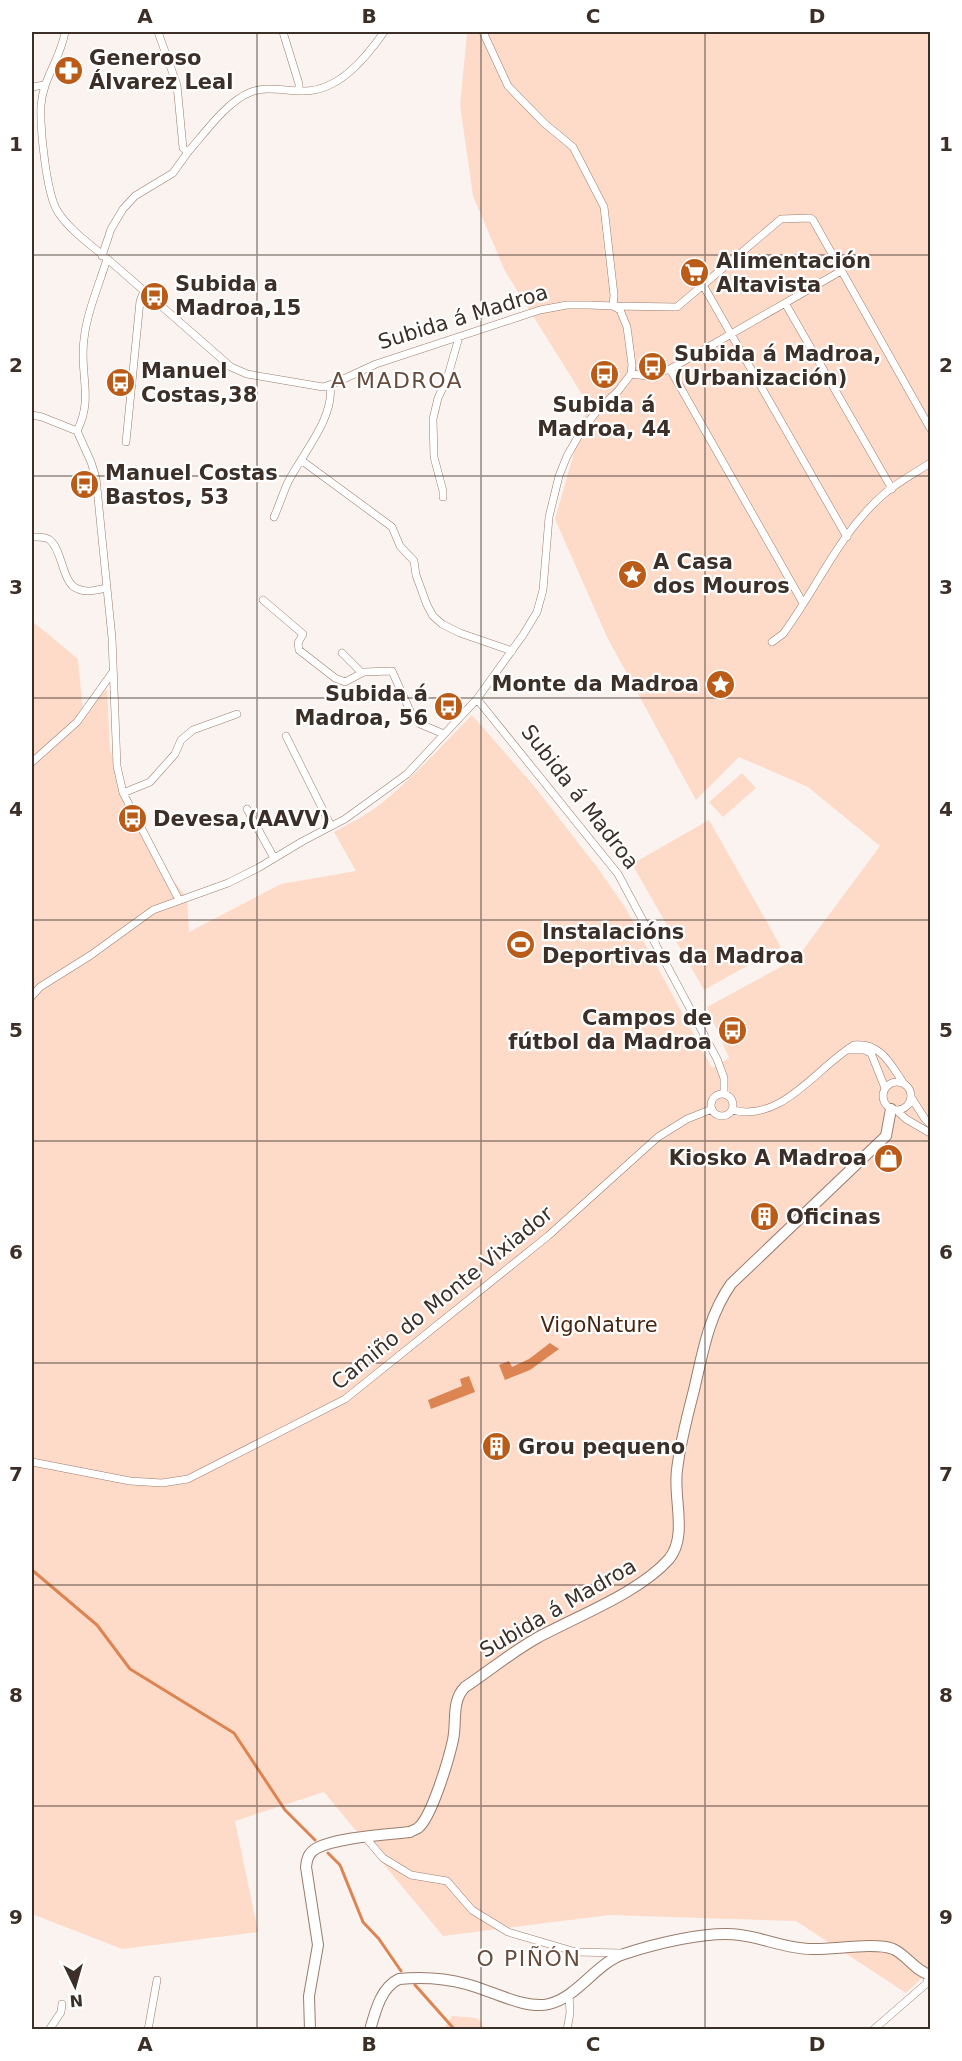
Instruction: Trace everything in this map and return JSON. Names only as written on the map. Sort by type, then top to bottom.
[{"type":"street","points":[[32,87],[44,85],[61,49],[65,32]]},
{"type":"street","points":[[158,32],[177,85],[183,148],[188,152]]},
{"type":"street","points":[[283,32],[299,84],[299,91]]},
{"type":"street","points":[[77,431],[84,417],[86,406],[83,356],[85,328],[111,229],[123,209],[135,196],[173,173],[188,152],[229,107],[249,93],[269,89],[315,92],[360,63],[384,32]]},
{"type":"street","points":[[32,996],[40,987],[91,955],[153,910],[228,883],[345,819],[407,774],[477,699],[537,612],[543,590],[549,517],[559,476],[582,430],[631,374],[632,365],[627,327],[620,310],[613,306],[614,295],[604,207],[573,147],[544,123],[508,86],[483,32]]},
{"type":"street","name":"Subida á Madroa","points":[[44,85],[41,106],[43,137],[54,204],[67,224],[231,367],[247,374],[322,387],[376,364],[540,310],[567,305],[677,307],[784,218],[810,218],[930,429]]},
{"type":"street","points":[[631,374],[648,376],[670,369],[841,271]]},
{"type":"street","points":[[703,285],[846,537]]},
{"type":"street","points":[[126,442],[140,301],[144,291]]},
{"type":"street","points":[[785,303],[892,489]]},
{"type":"street","points":[[443,497],[434,457],[433,419],[459,337]]},
{"type":"street","points":[[670,369],[803,603]]},
{"type":"street","points":[[274,517],[288,483],[326,416],[331,393],[330,385]]},
{"type":"street","points":[[32,415],[77,431],[96,478],[112,638],[117,766],[123,793],[179,900]]},
{"type":"street","points":[[301,460],[392,527],[400,546],[414,561],[416,575],[430,610],[442,624],[460,633],[512,651]]},
{"type":"street","points":[[772,642],[783,634],[846,537],[865,513],[892,489],[930,463]]},
{"type":"street","points":[[32,537],[50,539],[75,589],[86,591],[106,588]]},
{"type":"street","points":[[263,600],[303,634],[298,643],[299,650],[335,678],[345,682],[362,673],[392,671],[411,713],[420,724],[444,734]]},
{"type":"street","points":[[342,653],[362,673]]},
{"type":"street","points":[[32,762],[77,722],[112,673]]},
{"type":"street","name":"Subida á Madroa","points":[[477,699],[618,874],[717,1059],[724,1078],[724,1094],[733,1102],[732,1110]]},
{"type":"street","points":[[123,793],[150,782],[175,754],[180,740],[193,730],[237,714]]},
{"type":"street","points":[[286,736],[331,826]]},
{"type":"street","points":[[247,809],[274,858]]},
{"type":"street","points":[[724,1094],[717,1095],[711,1106],[715,1113],[722,1116],[732,1110],[744,1113],[757,1112],[774,1106],[790,1097],[846,1050],[861,1044],[874,1047],[884,1054],[908,1087],[911,1096],[930,1124]]},
{"type":"street","points":[[846,1050],[864,1050],[871,1053],[885,1088],[884,1102],[906,1119],[930,1133]]},
{"type":"street","points":[[885,1088],[893,1082],[904,1084]]},
{"type":"street","points":[[893,1110],[905,1108],[911,1096]]},
{"type":"street","name":"Camiño do Monte Vixiador","points":[[32,1462],[130,1481],[162,1483],[188,1479],[335,1405],[548,1236],[658,1137],[687,1119],[712,1109]]},
{"type":"street","name":"Subida á Madroa","points":[[310,2030],[309,1996],[318,1945],[306,1867],[307,1857],[316,1848],[339,1841],[410,1832],[418,1828],[423,1822],[442,1777],[453,1738],[457,1695],[465,1687],[535,1639],[590,1612],[651,1577],[670,1557],[678,1537],[676,1474],[680,1449],[707,1336],[719,1302],[731,1284],[886,1136],[893,1110]]},
{"type":"street","points":[[366,1838],[383,1858],[411,1875],[447,1881],[472,1910],[508,1932],[576,1952],[624,1954]]},
{"type":"street","points":[[370,2030],[387,1988],[399,1979],[444,1979],[468,1984],[530,2004],[549,2004],[568,1994],[611,1959],[624,1954],[711,1935],[740,1935],[809,1949],[876,1947],[893,1949],[921,1971],[930,1975],[926,1984],[873,2030]]},
{"type":"street","points":[[148,2030],[157,1980]]},
{"type":"street","points":[[567,2030],[570,2013],[568,1994]]},
{"type":"street","points":[[49,2030],[62,2012],[62,2004]]},
{"type":"green space","name":"VigoNature","points":[[459,32],[930,32],[930,1970],[906,1993],[796,1921],[609,1915],[443,1936],[324,1792],[235,1821],[258,1932],[122,1949],[32,1914],[32,621],[78,659],[83,713],[107,689],[110,750],[132,819],[155,857],[187,898],[189,932],[281,884],[356,871],[334,832],[382,803],[472,715],[534,786],[625,907],[712,1068],[729,1058],[707,1007],[797,958],[880,846],[808,787],[739,757],[696,800],[607,637],[555,519],[588,404],[505,271],[473,196],[460,105],[467,34]]},
{"type":"green space","points":[[742,773],[756,788],[723,817],[709,802]]},
{"type":"green space","points":[[709,820],[781,947],[704,990],[632,864]]},
{"type":"green space","points":[[452,2016],[476,2018],[482,2022],[483,2029],[444,2029]]},
{"type":"shaded area","points":[[550,1343],[559,1349],[530,1370],[505,1380],[499,1365],[509,1361],[512,1367],[529,1359]]},
{"type":"shaded area","points":[[469,1376],[475,1392],[431,1409],[428,1400],[462,1386],[460,1379]]},
{"type":"waterway","points":[[32,1570],[97,1625],[130,1669],[234,1733],[285,1810],[315,1840]]},
{"type":"waterway","points":[[328,1853],[340,1865],[363,1922],[379,1939],[401,1971]]},
{"type":"waterway","points":[[415,1985],[455,2030]]},
{"type":"place","name":"Generoso Álvarez Leal","points":[[68,70]]},
{"type":"place","name":"Alimentación Altavista","points":[[695,273]]},
{"type":"place","name":"Subida a Madroa,15","points":[[154,296]]},
{"type":"place","name":"Subida á Madroa, (Urbanización)","points":[[653,366]]},
{"type":"place","name":"Subida á Madroa, 44","points":[[604,374]]},
{"type":"place","name":"Manuel Costas,38","points":[[120,383]]},
{"type":"place","name":"Manuel Costas Bastos, 53","points":[[84,485]]},
{"type":"place","name":"A Casa dos Mouros","points":[[632,574]]},
{"type":"place","name":"Monte da Madroa","points":[[720,684]]},
{"type":"place","name":"Subida á Madroa, 56","points":[[449,706]]},
{"type":"place","name":"Devesa,(AAVV)","points":[[132,819]]},
{"type":"place","name":"Instalacións Deportivas da Madroa","points":[[521,944]]},
{"type":"place","name":"Campos de fútbol da Madroa","points":[[733,1030]]},
{"type":"place","name":"Kiosko A Madroa","points":[[888,1158]]},
{"type":"place","name":"Oficinas","points":[[765,1217]]},
{"type":"place","name":"Grou pequeno","points":[[497,1447]]},
{"type":"district","name":"A MADROA","points":[[397,380]]},
{"type":"district","name":"O PIÑÓN","points":[[529,1958]]}]
